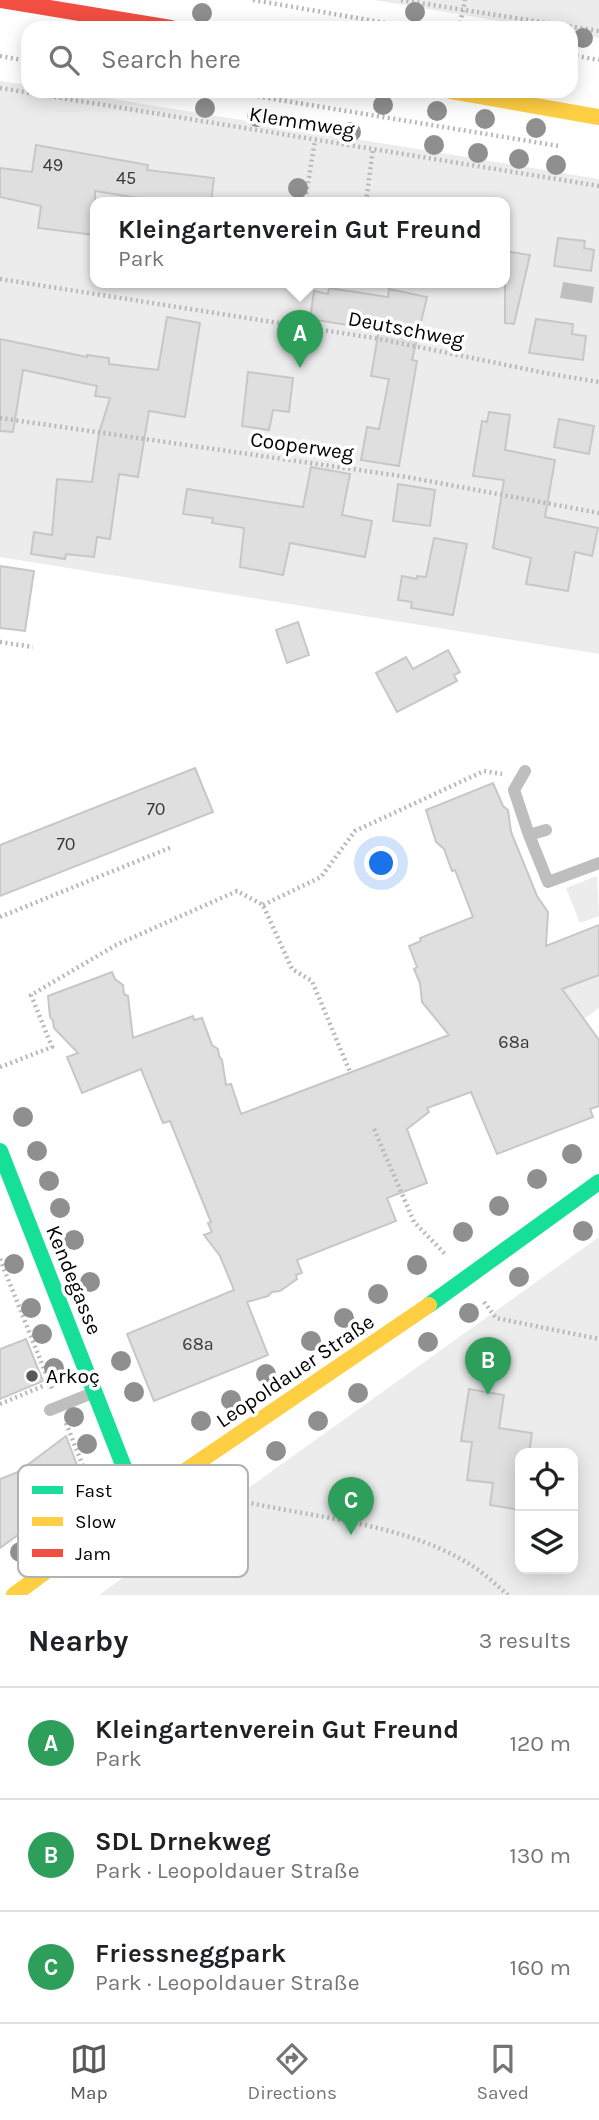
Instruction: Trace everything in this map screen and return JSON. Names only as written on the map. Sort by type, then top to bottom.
[{"type":"main road","points":[[1,0],[128,21]]},
{"type":"main road","points":[[491,98],[599,117]]},
{"type":"main road","name":"Kendegasse","points":[[0,1151],[123,1465]]},
{"type":"main road","name":"Leopoldauer Straße","points":[[194,1465],[468,1277],[599,1182]]},
{"type":"main road","name":"Leopoldauer Straße","points":[[14,1595],[38,1577]]},
{"type":"lane","points":[[525,771],[514,790],[548,882],[599,863]]},
{"type":"lane","points":[[529,835],[546,830]]},
{"type":"lane","points":[[50,1410],[95,1392]]},
{"type":"path","points":[[253,0],[374,21]]},
{"type":"path","points":[[401,0],[531,21]]},
{"type":"path","points":[[461,21],[465,0]]},
{"type":"path","points":[[578,29],[599,32]]},
{"type":"path","points":[[0,56],[21,60]]},
{"type":"path","points":[[578,56],[599,60]]},
{"type":"path","name":"Klemmweg","points":[[0,88],[21,91]]},
{"type":"path","name":"Klemmweg","points":[[61,98],[599,186]]},
{"type":"path","points":[[268,98],[572,148]]},
{"type":"path","points":[[297,195],[306,197],[315,140]]},
{"type":"path","points":[[367,197],[373,149]]},
{"type":"path","name":"Deutschweg","points":[[0,279],[380,339],[599,382]]},
{"type":"path","name":"Cooperweg","points":[[0,418],[407,477],[599,513]]},
{"type":"path","points":[[0,642],[33,647]]},
{"type":"path","points":[[263,905],[321,877],[355,831],[484,771],[508,776],[525,771]]},
{"type":"path","points":[[0,917],[172,847]]},
{"type":"path","points":[[0,1067],[52,1047],[31,995],[116,944],[237,891],[263,905],[292,969],[312,981],[350,1072]]},
{"type":"path","points":[[374,1129],[414,1222],[468,1277],[496,1318],[599,1339]]},
{"type":"path","points":[[0,1404],[50,1383]]},
{"type":"path","points":[[248,1502],[399,1533],[467,1562],[508,1595]]},
{"type":"shaded area","points":[[374,0],[599,0],[599,38],[578,34],[578,21],[499,21]]},
{"type":"shaded area","points":[[0,81],[21,84],[21,98],[107,98],[599,179],[599,654],[0,557]]},
{"type":"shaded area","points":[[563,282],[594,287],[592,303],[560,298]]},
{"type":"shaded area","points":[[597,876],[599,916],[580,923],[566,888]]},
{"type":"shaded area","points":[[599,975],[599,1008],[584,1019],[562,989]]},
{"type":"shaded area","points":[[599,1237],[599,1595],[99,1595],[124,1577],[248,1577],[248,1488]]},
{"type":"building","points":[[36,145],[148,165],[147,170],[214,178],[212,197],[131,197],[95,191],[95,197],[90,197],[90,234],[38,228],[41,206],[0,197],[0,168],[32,172]]},
{"type":"building","points":[[558,238],[585,241],[584,248],[594,250],[591,271],[554,266]]},
{"type":"building","points":[[510,252],[530,255],[514,324],[505,323],[505,288],[510,288]]},
{"type":"building","points":[[329,288],[388,297],[389,289],[427,297],[412,360],[417,361],[399,466],[361,460],[367,427],[379,429],[389,379],[371,376],[379,330],[310,319],[314,291],[328,294]]},
{"type":"building","points":[[167,317],[200,323],[185,417],[149,411],[138,477],[119,474],[110,539],[97,537],[94,557],[66,554],[65,559],[31,554],[34,532],[52,535],[57,479],[92,482],[99,433],[110,398],[95,396],[97,386],[23,370],[13,432],[0,431],[0,339],[87,357],[109,358],[109,364],[158,370]]},
{"type":"building","points":[[536,319],[573,324],[572,334],[586,336],[583,360],[529,353]]},
{"type":"building","points":[[248,372],[293,378],[289,412],[273,410],[269,430],[242,426]]},
{"type":"building","points":[[489,412],[510,415],[505,450],[555,460],[545,517],[598,528],[592,556],[575,552],[568,591],[526,584],[531,558],[493,548],[504,480],[473,476],[482,421],[487,422]]},
{"type":"building","points":[[559,419],[594,426],[589,454],[554,447]]},
{"type":"building","points":[[311,467],[350,474],[342,515],[372,521],[365,557],[290,543],[283,575],[240,567],[244,528],[212,523],[213,518],[183,514],[187,489],[303,507]]},
{"type":"building","points":[[398,484],[435,490],[430,526],[393,521]]},
{"type":"building","points":[[434,538],[467,544],[453,615],[411,608],[412,602],[398,600],[402,576],[417,579],[417,576],[426,577]]},
{"type":"building","points":[[0,566],[34,571],[25,631],[0,628]]},
{"type":"building","points":[[298,622],[309,655],[287,663],[276,630]]},
{"type":"building","points":[[448,650],[460,672],[454,675],[457,681],[397,712],[376,673],[406,657],[413,669]]},
{"type":"building","points":[[195,768],[213,812],[0,896],[0,845]]},
{"type":"building","points":[[493,783],[503,806],[508,810],[511,832],[537,896],[548,912],[546,946],[599,925],[599,975],[562,989],[599,1040],[599,1106],[590,1109],[593,1117],[497,1154],[471,1092],[427,1108],[429,1112],[407,1129],[427,1183],[387,1198],[396,1221],[297,1260],[302,1273],[296,1275],[297,1279],[280,1291],[247,1302],[268,1355],[154,1401],[127,1334],[234,1290],[220,1256],[204,1235],[212,1232],[208,1223],[211,1222],[170,1121],[163,1123],[141,1069],[82,1093],[67,1057],[78,1053],[54,1028],[48,996],[112,972],[115,979],[123,985],[124,994],[128,996],[133,1038],[193,1016],[194,1020],[202,1018],[212,1045],[218,1049],[226,1085],[231,1084],[241,1114],[449,1035],[422,1002],[420,983],[414,969],[417,967],[409,946],[421,941],[420,938],[473,917],[455,870],[452,871],[444,849],[436,842],[426,810]]},
{"type":"building","points":[[26,1339],[43,1381],[0,1399],[0,1349]]},
{"type":"building","points":[[469,1389],[504,1395],[499,1428],[532,1433],[530,1448],[515,1448],[515,1509],[490,1505],[493,1483],[467,1480],[472,1442],[461,1441]]},
{"type":"building","points":[[66,1436],[77,1465],[27,1465]]},
{"type":"building","points":[[18,1472],[18,1535],[0,1548],[0,1479]]},
{"type":"traffic: fast","points":[[0,1151],[123,1465]]},
{"type":"traffic: fast","points":[[429,1305],[599,1182]]},
{"type":"traffic: slow","points":[[491,98],[599,117]]},
{"type":"traffic: slow","points":[[194,1465],[429,1305]]},
{"type":"traffic: slow","points":[[14,1595],[38,1577]]},
{"type":"traffic: jam","points":[[1,0],[128,21]]},
{"type":"place","name":"Kleingartenverein Gut Freund","points":[[300,368]]},
{"type":"place","name":"Arkoç","points":[[32,1376]]},
{"type":"place","name":"SDL Drnekweg","points":[[488,1395]]},
{"type":"place","name":"Friessneggpark","points":[[351,1535]]}]
